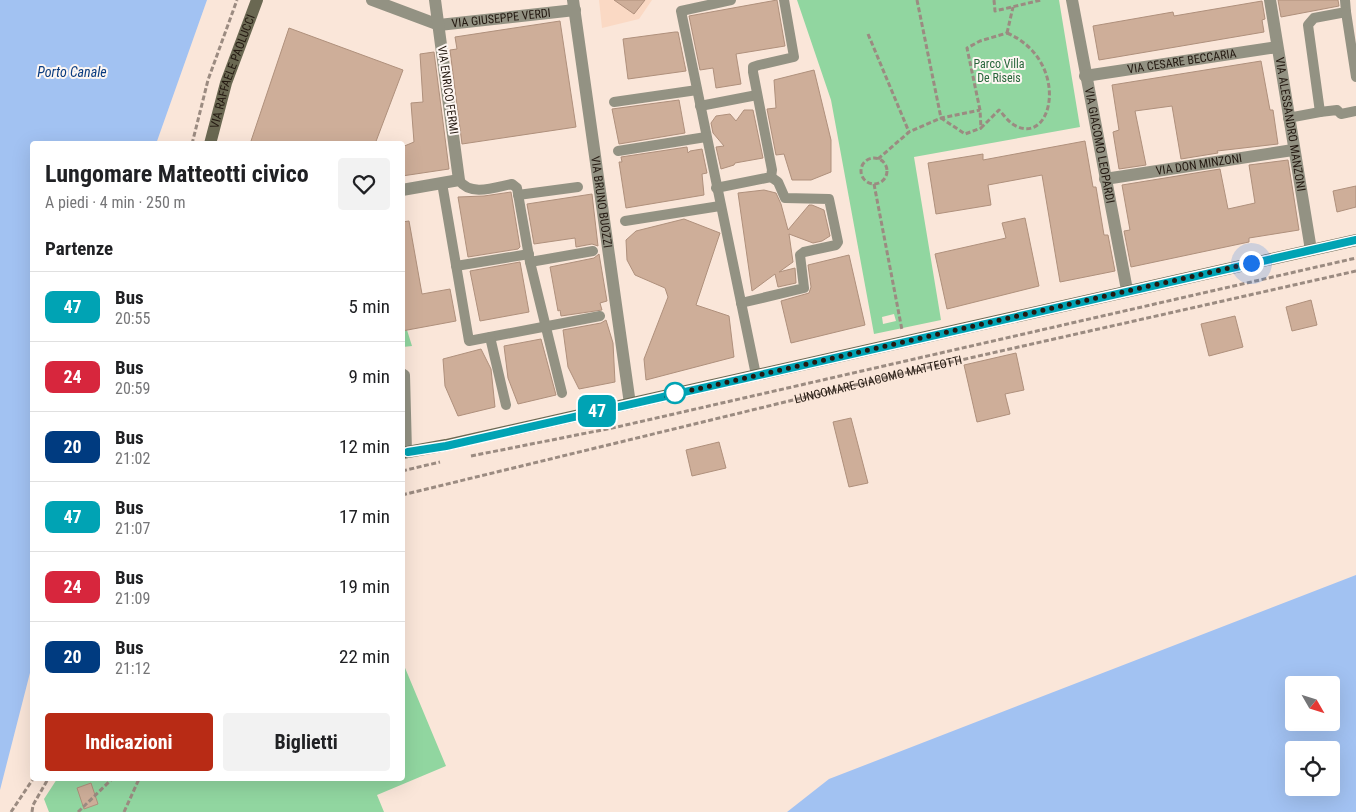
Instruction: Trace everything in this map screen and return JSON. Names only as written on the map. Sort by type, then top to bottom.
[{"type":"street","name":"VIA RAFFAELE PAOLUCCI","points":[[211,141],[226,83],[257,0]]},
{"type":"street","name":"VIA GIUSEPPE VERDI","points":[[372,0],[439,25],[574,5]]},
{"type":"street","name":"VIA ENRICO FERMI","points":[[435,0],[460,180]]},
{"type":"street","name":"VIA GIACOMO LEOPARDI","points":[[1072,0],[1127,290]]},
{"type":"street","name":"VIA ALESSANDRO MANZONI","points":[[1270,0],[1293,150],[1311,250]]},
{"type":"street","name":"VIA BRUNO BUOZZI","points":[[574,5],[630,404]]},
{"type":"street","name":"VIA CESARE BECCARIA","points":[[1086,76],[1278,47]]},
{"type":"street","name":"VIA DON MINZONI","points":[[1105,179],[1293,150]]},
{"type":"street","points":[[405,190],[460,180]]},
{"type":"street","points":[[405,452],[446,446],[1127,290],[1356,240]]},
{"type":"lane","points":[[731,0],[681,11],[756,375]]},
{"type":"lane","points":[[771,177],[772,170],[757,95],[754,67],[794,57],[784,0]]},
{"type":"lane","points":[[1345,0],[1356,77]]},
{"type":"lane","points":[[1320,112],[1308,25],[1314,18],[1346,12]]},
{"type":"lane","points":[[614,102],[696,90]]},
{"type":"lane","points":[[700,106],[757,95]]},
{"type":"lane","points":[[1288,118],[1337,110],[1341,114],[1356,111]]},
{"type":"lane","points":[[618,151],[706,136]]},
{"type":"lane","points":[[716,188],[771,177],[778,182],[786,198],[829,199],[838,242],[836,245],[804,252],[800,255],[804,288],[741,303]]},
{"type":"lane","points":[[460,180],[465,187],[475,190],[512,184],[517,188],[529,258],[544,326],[562,393]]},
{"type":"lane","points":[[442,184],[469,341],[600,316]]},
{"type":"lane","name":"VIA BRUNO BUOZZI","points":[[518,195],[578,186]]},
{"type":"lane","points":[[625,221],[720,206]]},
{"type":"lane","name":"VIA BRUNO BUOZZI","points":[[456,266],[593,251]]},
{"type":"lane","points":[[490,337],[506,405]]},
{"type":"path","name":"VIA RAFFAELE PAOLUCCI","points":[[193,141],[206,85],[237,0]]},
{"type":"path","points":[[917,0],[940,118],[965,134],[981,128],[999,110],[1011,123],[1024,128],[1039,123],[1046,113],[1050,99],[1050,83],[1042,61],[1022,40],[1007,33],[980,41],[967,48],[980,110],[981,128]]},
{"type":"path","points":[[994,0],[995,11],[1041,0]]},
{"type":"path","points":[[1007,33],[1013,6]]},
{"type":"path","points":[[868,34],[909,132]]},
{"type":"path","points":[[878,159],[884,163],[887,173],[881,182],[874,184],[864,179],[862,169],[867,160],[878,159],[909,132],[940,118],[980,110]]},
{"type":"path","points":[[874,184],[904,342]]},
{"type":"path","name":"LUNGOMARE GIACOMO MATTEOTTI","points":[[467,456],[617,427],[1356,258]]},
{"type":"path","name":"LUNGOMARE GIACOMO MATTEOTTI","points":[[405,494],[903,373],[1356,271]]},
{"type":"path","points":[[405,470],[448,460]]},
{"type":"path","points":[[11,812],[32,781]]},
{"type":"path","points":[[32,812],[33,805],[47,781]]},
{"type":"path","points":[[78,812],[110,781]]},
{"type":"path","points":[[124,812],[138,781]]},
{"type":"shaded area","points":[[599,0],[652,0],[639,19],[602,28]]},
{"type":"green space","name":"Parco Villa De Riseis","points":[[797,0],[1059,0],[1080,127],[914,157],[941,320],[874,334],[831,100]],"holes":[[[894,314],[896,321],[883,324],[882,317]]]},
{"type":"green space","points":[[405,330],[407,330],[412,346],[405,347]]},
{"type":"green space","points":[[405,668],[446,766],[377,795],[384,812],[49,812],[44,799],[56,781],[405,781]]},
{"type":"water","name":"Porto Canale","points":[[0,0],[207,0],[157,141],[30,141],[30,673],[0,790]]},
{"type":"water","points":[[1356,575],[1356,812],[787,812],[829,779]]},
{"type":"building","points":[[614,0],[645,0],[634,14]]},
{"type":"building","points":[[777,0],[785,46],[736,54],[741,84],[716,88],[713,68],[700,70],[689,16]]},
{"type":"building","points":[[1278,0],[1338,0],[1339,6],[1281,17]]},
{"type":"building","points":[[1262,1],[1265,19],[1262,20],[1264,32],[1099,60],[1093,26],[1173,12],[1174,16]]},
{"type":"building","points":[[560,21],[576,127],[462,144],[450,50],[457,49],[455,37]]},
{"type":"building","points":[[289,28],[403,70],[376,141],[251,141]]},
{"type":"building","points":[[678,32],[686,71],[628,79],[623,39]]},
{"type":"building","points":[[434,52],[449,169],[405,176],[405,146],[414,142],[411,103],[423,102],[420,54]]},
{"type":"building","points":[[1261,61],[1270,110],[1273,110],[1278,144],[1217,151],[1218,153],[1181,159],[1172,106],[1135,111],[1146,165],[1119,169],[1113,132],[1119,130],[1112,85]]},
{"type":"building","points":[[814,70],[831,140],[831,172],[811,180],[792,180],[784,154],[776,155],[767,109],[776,108],[774,80]]},
{"type":"building","points":[[679,100],[685,133],[619,144],[612,109]]},
{"type":"building","points":[[744,110],[753,110],[763,158],[735,163],[721,169],[716,147],[724,146],[713,133],[711,123],[716,116],[730,114],[736,121]]},
{"type":"building","points":[[1085,141],[1093,187],[1096,187],[1104,235],[1108,235],[1115,271],[1060,282],[1042,175],[988,185],[991,205],[936,214],[928,163],[983,154],[983,160]]},
{"type":"building","points":[[687,147],[688,153],[702,149],[707,173],[702,174],[704,195],[626,208],[619,162],[622,162],[621,157]]},
{"type":"building","points":[[1288,160],[1299,230],[1249,238],[1249,242],[1131,267],[1124,231],[1130,230],[1122,185],[1220,169],[1228,209],[1255,203],[1249,165]]},
{"type":"building","points":[[1356,186],[1356,207],[1337,212],[1333,191]]},
{"type":"building","points":[[764,190],[776,193],[788,230],[809,205],[812,205],[824,210],[830,236],[822,241],[813,243],[789,234],[793,262],[779,272],[795,268],[796,283],[778,287],[775,274],[752,291],[738,193]]},
{"type":"building","points":[[511,192],[520,247],[518,249],[468,257],[458,197]]},
{"type":"building","points":[[592,194],[598,246],[592,244],[576,247],[575,238],[534,244],[527,204]]},
{"type":"building","points":[[1025,218],[1039,286],[947,309],[935,254],[1006,238],[1002,223]]},
{"type":"building","points":[[684,219],[720,233],[696,305],[729,316],[734,357],[646,380],[644,359],[668,297],[665,288],[635,275],[627,260],[626,240],[636,231]]},
{"type":"building","points":[[409,221],[422,294],[450,289],[456,321],[405,330],[405,222]]},
{"type":"building","points":[[599,254],[607,301],[600,303],[602,310],[561,316],[560,310],[558,311],[550,267],[594,258]]},
{"type":"building","points":[[849,255],[865,325],[791,343],[781,301],[809,293],[811,287],[808,265]]},
{"type":"building","points":[[520,262],[529,312],[480,321],[470,271]]},
{"type":"building","points":[[1311,300],[1317,325],[1292,331],[1286,307]]},
{"type":"building","points":[[1235,316],[1243,347],[1209,356],[1201,324]]},
{"type":"building","points":[[606,320],[613,343],[615,382],[579,389],[568,367],[563,330],[601,323]]},
{"type":"building","points":[[541,339],[556,395],[518,404],[508,378],[504,346]]},
{"type":"building","points":[[481,349],[491,369],[495,407],[458,416],[445,386],[443,359]]},
{"type":"building","points":[[1016,353],[1024,390],[1005,394],[1010,414],[977,422],[964,365]]},
{"type":"building","points":[[851,418],[868,483],[849,487],[833,422]]},
{"type":"building","points":[[719,442],[726,468],[692,476],[686,450]]},
{"type":"building","points":[[91,783],[98,804],[84,809],[77,788]]},
{"type":"bus line","name":"47","points":[[408,452],[446,446],[1127,290],[1356,240]]},
{"type":"route","points":[[675,393],[666,396],[1251,263]]}]
